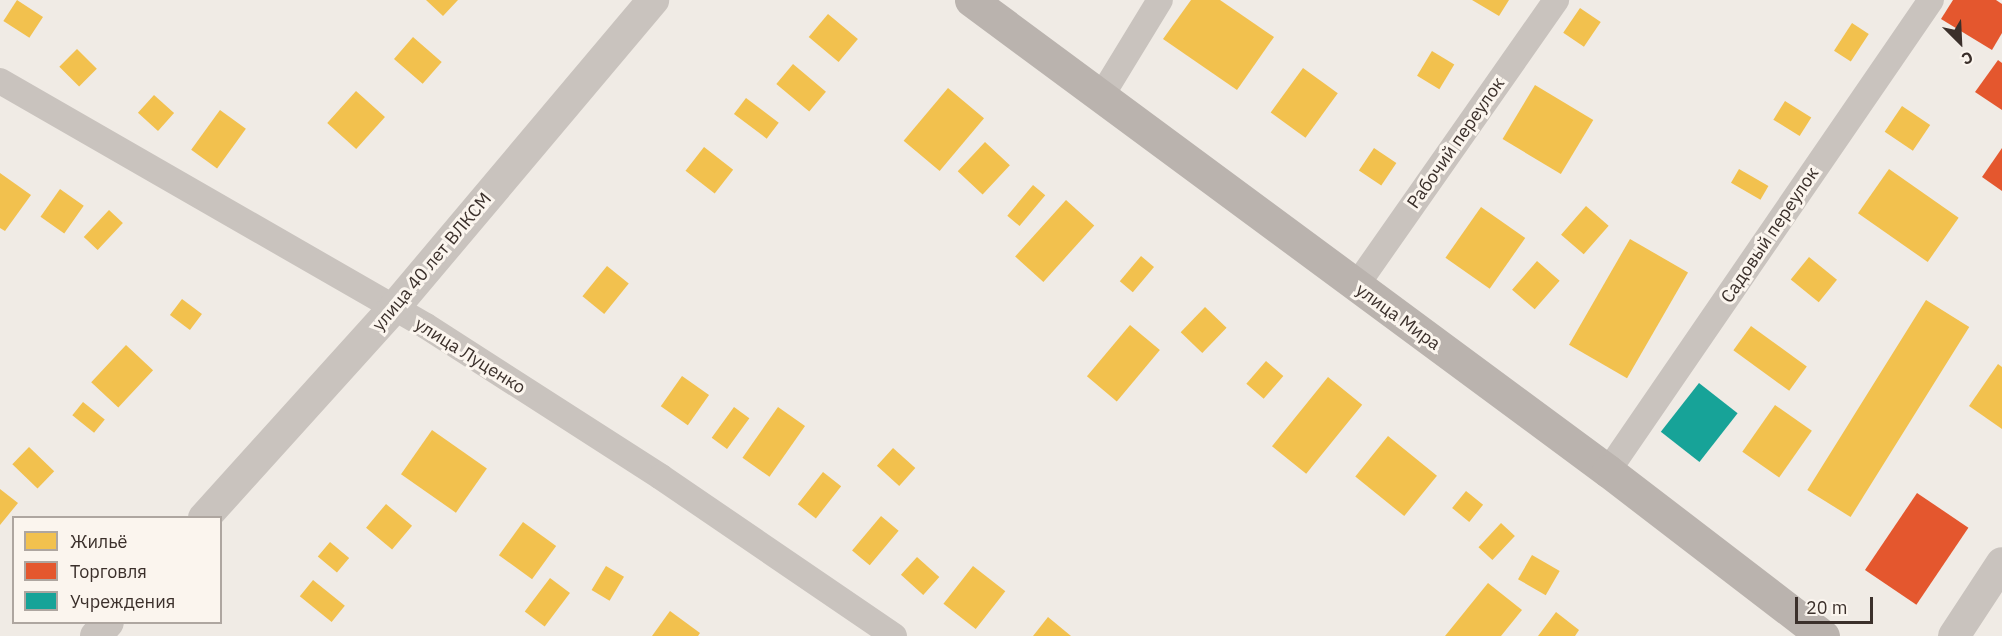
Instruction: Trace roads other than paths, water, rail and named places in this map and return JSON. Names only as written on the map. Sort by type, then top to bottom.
[{"type":"main road","name":"улица Мира","points":[[971,0],[1608,471],[1823,636]]},
{"type":"street","name":"улица 40 лет ВЛКСМ","points":[[206,516],[393,309],[652,0]]},
{"type":"street","points":[[1102,95],[1160,0]]},
{"type":"street","name":"Рабочий переулок","points":[[1356,286],[1556,0]]},
{"type":"street","name":"Садовый переулок","points":[[1608,471],[1931,0]]},
{"type":"street","name":"улица Луценко","points":[[0,81],[426,326],[661,477],[894,636]]},
{"type":"street","points":[[1954,636],[2002,563]]},
{"type":"street","points":[[96,636],[106,624]]}]
